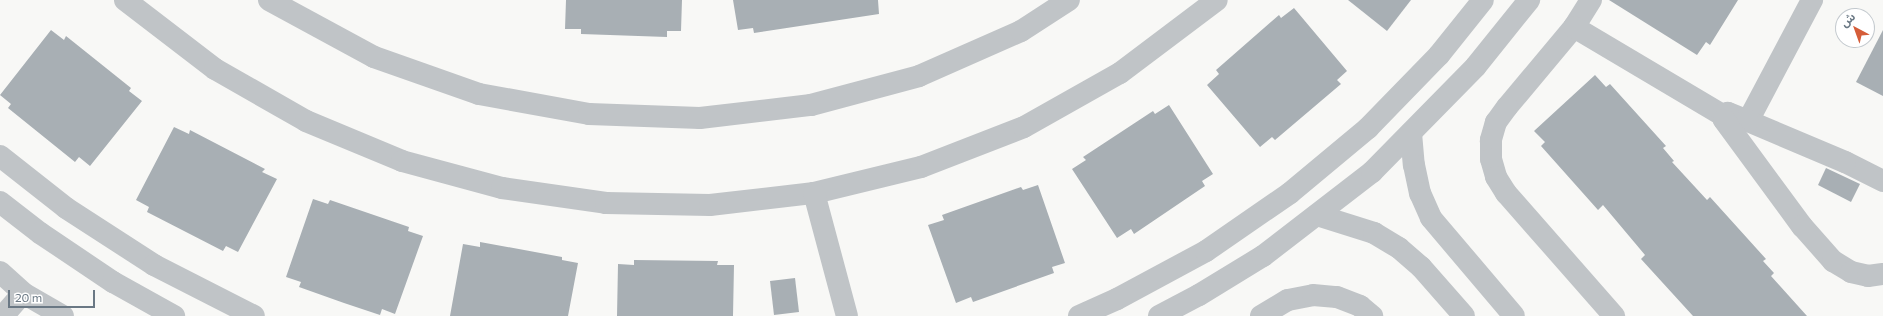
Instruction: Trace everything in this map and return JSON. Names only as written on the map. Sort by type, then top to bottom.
[{"type":"street","points":[[269,0],[374,57],[479,94],[589,114],[700,118],[811,105],[919,76],[1021,30],[1069,0]]},
{"type":"street","points":[[130,2],[216,69],[306,121],[402,161],[502,188],[606,203],[710,205],[814,193],[921,167],[1024,127],[1120,73],[1217,0]]},
{"type":"street","points":[[1079,316],[1121,308],[1290,193],[1368,128],[1439,55],[1483,0]]},
{"type":"street","points":[[1159,316],[1199,295],[1263,256],[1372,172],[1476,66],[1529,0]]},
{"type":"street","points":[[1591,0],[1574,27],[1496,122],[1491,140],[1491,159],[1496,177],[1506,193],[1614,316]]},
{"type":"street","points":[[1748,121],[1812,0]]},
{"type":"street","points":[[1574,27],[1722,115],[1724,120],[1802,226],[1833,261],[1851,272],[1868,276],[1883,274]]},
{"type":"street","points":[[1722,115],[1728,113],[1748,121],[1845,162],[1883,181]]},
{"type":"street","points":[[1411,133],[1414,165],[1420,193],[1431,218],[1514,316]]},
{"type":"street","points":[[0,156],[66,208],[154,265],[254,316]]},
{"type":"street","points":[[814,193],[846,316]]},
{"type":"street","points":[[0,202],[40,233],[106,278],[174,316]]},
{"type":"street","points":[[1317,215],[1374,234],[1399,248],[1421,267],[1464,316]]},
{"type":"street","points":[[0,272],[23,293],[63,316]]},
{"type":"street","points":[[3,316],[23,293]]},
{"type":"street","points":[[1262,316],[1288,300],[1313,295],[1337,297],[1360,306],[1372,316]]},
{"type":"building","points":[[566,0],[682,0],[681,31],[667,31],[667,37],[581,34],[581,29],[565,29]]},
{"type":"building","points":[[733,0],[878,0],[879,14],[754,33],[753,28],[738,30]]},
{"type":"building","points":[[1348,0],[1411,0],[1387,31]]},
{"type":"building","points":[[1609,0],[1738,0],[1710,45],[1706,42],[1697,55]]},
{"type":"building","points":[[1294,8],[1347,71],[1337,80],[1341,84],[1275,140],[1272,137],[1260,147],[1207,85],[1219,74],[1216,70],[1279,15],[1281,18]]},
{"type":"building","points":[[51,30],[64,40],[66,36],[131,88],[129,91],[142,101],[90,166],[79,157],[75,162],[8,108],[11,104],[0,95]]},
{"type":"building","points":[[1883,30],[1883,96],[1856,82]]},
{"type":"building","points":[[1595,75],[1606,87],[1610,84],[1666,146],[1663,148],[1674,161],[1672,162],[1707,200],[1710,197],[1766,259],[1763,261],[1774,273],[1771,276],[1807,316],[1693,316],[1641,259],[1645,255],[1603,205],[1598,210],[1541,146],[1545,142],[1534,131]]},
{"type":"building","points":[[1169,105],[1213,174],[1202,181],[1205,186],[1134,234],[1131,229],[1117,238],[1072,169],[1086,160],[1083,157],[1153,111],[1155,114]]},
{"type":"building","points":[[174,127],[189,134],[190,130],[265,169],[262,172],[277,179],[238,252],[226,246],[223,251],[147,212],[149,207],[136,200]]},
{"type":"building","points":[[1826,168],[1860,184],[1851,202],[1818,185]]},
{"type":"building","points":[[1038,185],[1065,263],[1052,267],[1054,273],[973,302],[971,297],[956,303],[928,225],[944,220],[942,215],[1021,187],[1023,190]]},
{"type":"building","points":[[313,199],[328,204],[330,200],[409,227],[408,231],[423,236],[395,314],[382,309],[380,315],[344,303],[299,287],[301,282],[286,277]]},
{"type":"building","points":[[480,242],[562,257],[562,260],[578,263],[568,316],[450,316],[463,244],[480,247]]},
{"type":"building","points":[[634,260],[718,261],[717,265],[734,265],[733,316],[617,316],[618,264],[634,265]]},
{"type":"building","points":[[795,278],[799,312],[774,315],[770,281]]}]
